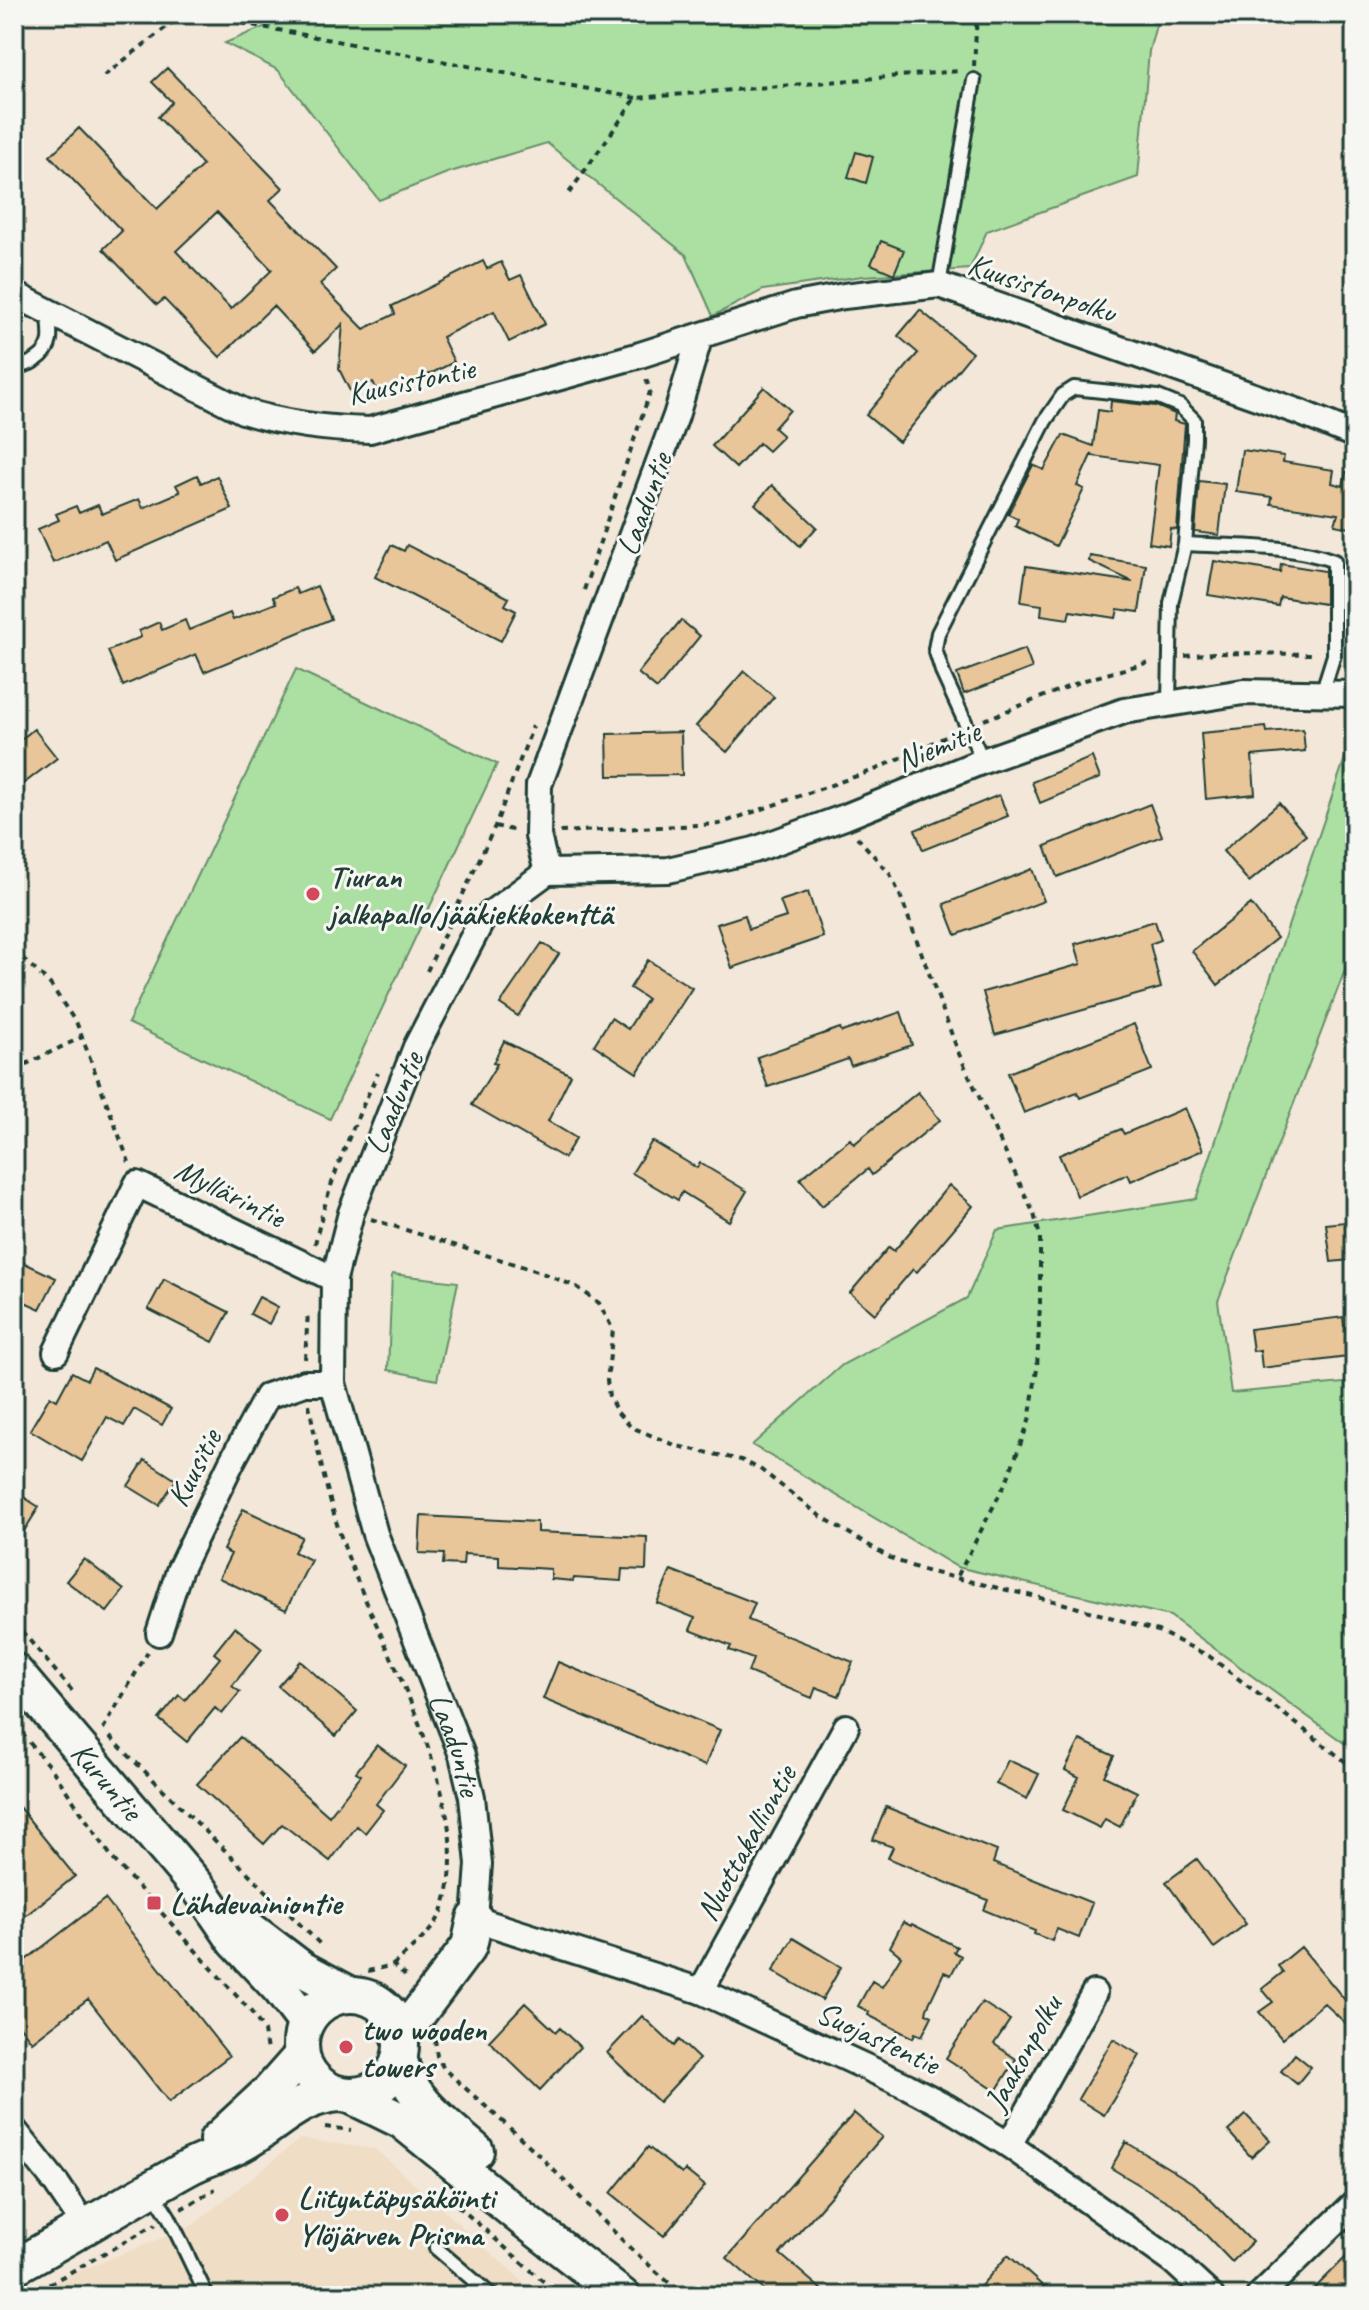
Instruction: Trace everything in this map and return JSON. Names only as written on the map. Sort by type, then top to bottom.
[{"type":"main road","name":"Kuruntie","points":[[14,1671],[201,1891],[235,1941],[280,1989],[304,2039]]},
{"type":"main road","name":"Kuruntie","points":[[201,1891],[302,1969],[359,1996]]},
{"type":"main road","points":[[188,2168],[269,2092],[304,2039],[314,2011],[324,2002],[337,1997],[395,1996],[413,1983],[475,1919]]},
{"type":"main road","name":"Laaduntie","points":[[400,2048],[469,1946],[475,1919]]},
{"type":"main road","points":[[359,1996],[389,2013],[408,2084],[420,2101],[536,2206],[622,2296]]},
{"type":"main road","points":[[304,2039],[315,2081],[402,2121],[622,2296]]},
{"type":"main road","points":[[14,2267],[87,2229],[188,2168],[242,2144],[307,2100],[320,2096],[366,2093],[381,2086],[392,2073],[400,2048]]},
{"type":"street","name":"Kuusistonpolku","points":[[700,336],[796,305],[939,285],[1299,412],[1355,435]]},
{"type":"street","name":"Kuusistontie","points":[[14,294],[243,411],[325,429],[370,430],[700,336]]},
{"type":"street","name":"Laaduntie","points":[[475,1919],[479,1864],[472,1797],[462,1755],[375,1534],[333,1383],[334,1279],[351,1213],[416,1047],[482,920],[547,872],[538,836],[539,785],[676,416],[700,336]]},
{"type":"street","name":"Niemitie","points":[[547,872],[668,870],[754,850],[983,761],[1124,711],[1243,692],[1355,694]]},
{"type":"street","name":"Myllärintie","points":[[56,1352],[137,1184],[334,1279]]},
{"type":"street","name":"Kuusitie","points":[[159,1633],[179,1571],[267,1396],[305,1383],[333,1383]]},
{"type":"street","name":"Nuottakalliontie","points":[[701,1991],[846,1727]]},
{"type":"street","name":"Suojastentie","points":[[475,1919],[701,1991],[907,2086],[1009,2145],[1174,2262],[1211,2296]]},
{"type":"street","name":"Jaakonpolku","points":[[1009,2145],[1094,1993]]},
{"type":"street","points":[[14,2130],[87,2229]]},
{"type":"street","points":[[1259,2296],[1355,2203]]},
{"type":"lane","points":[[939,285],[974,75]]},
{"type":"lane","points":[[14,367],[29,366],[42,354],[50,341],[49,312]]},
{"type":"lane","points":[[983,761],[943,674],[935,649],[938,633],[1045,421],[1063,395],[1074,388],[1158,397],[1180,406],[1194,420],[1185,544],[1171,603],[1169,702]]},
{"type":"lane","points":[[1185,544],[1318,555],[1334,561],[1334,655],[1322,693]]},
{"type":"lane","points":[[152,2190],[169,2217],[207,2296]]},
{"type":"lane","points":[[436,2248],[492,2296]]},
{"type":"path","points":[[104,76],[183,14]]},
{"type":"path","points":[[194,14],[636,98],[974,75],[977,14]]},
{"type":"path","points":[[569,193],[636,98]]},
{"type":"path","points":[[580,601],[650,392],[640,355]]},
{"type":"path","points":[[495,826],[538,836],[719,824],[877,769],[969,726],[1085,680],[1145,662],[1214,653],[1334,655]]},
{"type":"path","points":[[421,983],[495,826],[538,714]]},
{"type":"path","points":[[833,784],[850,829],[890,874],[900,895],[959,1054],[1034,1214],[1040,1236],[1037,1369],[1029,1421],[1007,1480],[956,1579]]},
{"type":"path","points":[[14,950],[50,984],[77,1024],[137,1184]]},
{"type":"path","points":[[14,1070],[82,1037]]},
{"type":"path","points":[[380,1069],[353,1127],[324,1203],[311,1267],[305,1383],[326,1486],[349,1558],[409,1696],[444,1797],[450,1846],[442,1911],[432,1929],[393,1965]]},
{"type":"path","points":[[324,1203],[537,1271],[577,1287],[599,1303],[613,1330],[607,1380],[609,1397],[617,1412],[631,1427],[677,1446],[741,1460],[760,1469],[819,1515],[890,1558],[922,1570],[1058,1602],[1158,1631],[1209,1656],[1355,1769]]},
{"type":"path","points":[[103,1729],[159,1633]]},
{"type":"shaded area","points":[[300,2139],[375,2149],[539,2296],[17,2296],[192,2226]]},
{"type":"green space","points":[[295,14],[1159,14],[1149,51],[1138,177],[987,231],[970,269],[863,276],[763,290],[713,316],[686,255],[547,143],[447,173],[379,200],[278,70],[225,43]]},
{"type":"green space","name":"Tiuran jalkapallo/jääkiekkokenttä","points":[[296,669],[497,764],[330,1119],[128,1023]]},
{"type":"green space","points":[[1349,746],[1355,749],[1355,944],[1218,1301],[1231,1393],[1355,1382],[1355,1751],[1170,1616],[957,1567],[752,1445],[842,1365],[967,1298],[997,1230],[1196,1199]]},
{"type":"green space","points":[[392,1274],[458,1282],[437,1380],[388,1370]]},
{"type":"building","points":[[167,68],[283,188],[270,200],[336,269],[320,284],[364,329],[395,314],[392,306],[483,261],[487,269],[501,262],[510,280],[521,275],[545,324],[509,342],[494,311],[442,337],[454,362],[400,389],[397,383],[378,392],[373,382],[351,393],[339,369],[343,324],[315,351],[273,306],[220,357],[164,299],[157,305],[103,249],[122,231],[50,156],[79,128],[157,209],[203,165],[158,117],[172,102],[152,82]],"holes":[[[217,212],[272,270],[231,309],[176,251]]]},
{"type":"building","points":[[856,152],[873,157],[866,183],[848,177]]},
{"type":"building","points":[[881,241],[904,250],[894,274],[871,264]]},
{"type":"building","points":[[920,310],[972,353],[899,442],[866,415],[918,353],[898,336]]},
{"type":"building","points":[[764,387],[790,410],[774,428],[783,436],[768,451],[759,443],[736,468],[712,446]]},
{"type":"building","points":[[1111,401],[1156,406],[1175,414],[1174,421],[1185,424],[1177,530],[1171,529],[1169,546],[1149,543],[1159,465],[1092,456],[1092,453],[1077,486],[1084,489],[1056,546],[1015,526],[1018,519],[1008,514],[1033,465],[1044,470],[1063,435],[1093,446],[1098,410],[1110,412]]},
{"type":"building","points":[[1242,450],[1284,456],[1283,462],[1334,470],[1332,483],[1343,486],[1346,472],[1355,472],[1355,529],[1335,525],[1338,514],[1271,504],[1272,497],[1236,492]]},
{"type":"building","points":[[197,475],[201,483],[217,476],[232,509],[115,560],[106,540],[53,563],[38,529],[59,520],[56,514],[76,506],[79,513],[98,505],[102,514],[139,499],[143,508],[180,492],[176,485]]},
{"type":"building","points":[[1199,481],[1225,484],[1219,535],[1195,532]]},
{"type":"building","points":[[772,485],[817,527],[800,546],[755,504]]},
{"type":"building","points":[[391,545],[404,551],[407,545],[509,598],[505,605],[516,611],[501,641],[375,577]]},
{"type":"building","points":[[1090,556],[1146,565],[1139,612],[1118,609],[1116,618],[1070,611],[1068,619],[1041,615],[1042,605],[1021,602],[1026,566],[1133,582],[1089,561]]},
{"type":"building","points":[[1214,561],[1280,572],[1281,564],[1325,571],[1325,604],[1280,597],[1278,606],[1208,595]]},
{"type":"building","points":[[1343,574],[1355,576],[1355,609],[1343,607]]},
{"type":"building","points":[[317,586],[331,619],[204,672],[196,654],[123,686],[108,651],[141,637],[139,631],[159,622],[162,630],[185,620],[189,630],[230,613],[233,620],[276,603],[273,597],[295,588],[298,594]]},
{"type":"building","points":[[681,620],[700,636],[657,689],[638,673]]},
{"type":"building","points":[[1025,649],[1032,668],[964,694],[957,674]]},
{"type":"building","points":[[744,671],[774,697],[727,752],[696,726]]},
{"type":"building","points":[[1266,727],[1267,732],[1303,729],[1305,751],[1252,756],[1255,794],[1206,799],[1201,733]]},
{"type":"building","points":[[34,729],[57,758],[14,791],[14,745]]},
{"type":"building","points":[[681,732],[682,775],[608,776],[607,734]]},
{"type":"building","points":[[1092,757],[1100,778],[1040,803],[1032,782]]},
{"type":"building","points":[[999,795],[1008,816],[923,850],[915,830]]},
{"type":"building","points":[[1279,803],[1306,835],[1249,882],[1223,851]]},
{"type":"building","points":[[1150,804],[1162,836],[1057,877],[1045,846]]},
{"type":"building","points":[[1032,869],[1044,901],[956,935],[944,904]]},
{"type":"building","points":[[808,892],[823,937],[732,968],[717,924],[745,915],[749,929],[786,917],[780,901]]},
{"type":"building","points":[[1251,904],[1277,938],[1218,985],[1192,951]]},
{"type":"building","points":[[1155,921],[1161,940],[1150,944],[1161,988],[995,1035],[983,992],[1081,964],[1075,944]]},
{"type":"building","points":[[542,943],[559,954],[518,1016],[500,1004]]},
{"type":"building","points":[[648,960],[692,988],[637,1073],[594,1045],[611,1018],[628,1029],[647,999],[630,988]]},
{"type":"building","points":[[901,1012],[912,1045],[851,1066],[848,1059],[768,1087],[757,1057],[840,1028],[842,1032]]},
{"type":"building","points":[[1134,1024],[1152,1070],[1080,1098],[1077,1092],[1024,1113],[1008,1073]]},
{"type":"building","points":[[504,1041],[571,1075],[548,1121],[576,1138],[564,1158],[472,1105],[497,1064],[493,1063]]},
{"type":"building","points":[[918,1092],[940,1120],[872,1175],[868,1169],[822,1206],[800,1179],[850,1139],[854,1144]]},
{"type":"building","points":[[1185,1108],[1203,1150],[1131,1181],[1128,1174],[1077,1196],[1059,1155],[1121,1129],[1124,1134]]},
{"type":"building","points":[[652,1141],[697,1168],[700,1163],[747,1191],[729,1221],[682,1192],[678,1200],[632,1173]]},
{"type":"building","points":[[949,1185],[973,1206],[917,1272],[913,1269],[875,1314],[850,1293],[889,1247],[894,1251]]},
{"type":"building","points":[[1345,1222],[1350,1260],[1331,1262],[1326,1224]]},
{"type":"building","points":[[14,1258],[56,1278],[40,1309],[14,1297]]},
{"type":"building","points":[[164,1279],[229,1312],[213,1342],[148,1309]]},
{"type":"building","points":[[259,1297],[278,1307],[269,1324],[250,1314]]},
{"type":"building","points":[[1343,1317],[1344,1326],[1355,1325],[1355,1356],[1262,1368],[1260,1350],[1253,1351],[1250,1329]]},
{"type":"building","points":[[93,1368],[171,1409],[162,1425],[134,1409],[124,1426],[107,1417],[82,1461],[30,1430],[50,1396],[57,1400],[72,1372],[87,1380]]},
{"type":"building","points":[[145,1460],[176,1480],[159,1505],[128,1486]]},
{"type":"building","points":[[14,1491],[39,1507],[14,1547]]},
{"type":"building","points":[[243,1509],[302,1537],[294,1552],[311,1560],[286,1610],[219,1578],[231,1554],[223,1550]]},
{"type":"building","points":[[421,1516],[537,1522],[537,1532],[647,1537],[646,1570],[622,1569],[621,1581],[574,1578],[573,1581],[551,1579],[551,1569],[499,1566],[499,1556],[464,1554],[463,1565],[443,1564],[444,1554],[419,1553]]},
{"type":"building","points":[[84,1559],[124,1590],[107,1612],[66,1581]]},
{"type":"building","points":[[671,1570],[755,1603],[748,1620],[853,1662],[839,1696],[816,1687],[812,1698],[748,1672],[753,1659],[729,1650],[731,1646],[690,1630],[695,1618],[657,1603]]},
{"type":"building","points":[[235,1627],[262,1649],[232,1686],[240,1692],[222,1714],[215,1708],[187,1742],[159,1719],[179,1695],[185,1700],[220,1658],[214,1653]]},
{"type":"building","points":[[300,1661],[357,1711],[336,1736],[278,1686]]},
{"type":"building","points":[[558,1662],[720,1730],[705,1766],[543,1699]]},
{"type":"building","points":[[240,1737],[329,1816],[361,1775],[356,1772],[377,1745],[405,1766],[376,1804],[383,1810],[365,1833],[357,1826],[330,1861],[282,1824],[264,1844],[197,1784]]},
{"type":"building","points":[[1080,1740],[1114,1756],[1104,1776],[1137,1792],[1120,1827],[1105,1819],[1100,1828],[1063,1810],[1079,1777],[1065,1770]]},
{"type":"building","points":[[1008,1760],[1039,1774],[1027,1799],[996,1784]]},
{"type":"building","points":[[14,1801],[75,1876],[14,1925]]},
{"type":"building","points":[[886,1807],[997,1851],[993,1863],[1092,1903],[1079,1938],[1057,1929],[1052,1941],[1034,1934],[1035,1931],[984,1910],[988,1900],[888,1858],[893,1847],[873,1840]]},
{"type":"building","points":[[1197,1859],[1246,1924],[1214,1948],[1166,1882]]},
{"type":"building","points":[[105,1899],[229,2056],[169,2102],[88,1999],[32,2042],[14,2018],[14,1969]]},
{"type":"building","points":[[903,1922],[957,1947],[954,1952],[961,1956],[951,1975],[944,1972],[927,2008],[926,2013],[932,2016],[922,2036],[915,2033],[913,2038],[868,2015],[869,2012],[858,2006],[872,1981],[882,1987],[901,1956],[890,1947]]},
{"type":"building","points":[[793,1938],[841,1967],[822,2000],[773,1971]]},
{"type":"building","points":[[1301,1947],[1355,2012],[1355,2032],[1324,2003],[1282,2039],[1259,2012],[1273,2002],[1262,1989],[1283,1972],[1278,1966]]},
{"type":"building","points":[[982,2002],[1010,2020],[994,2044],[1016,2059],[996,2091],[946,2058]]},
{"type":"building","points":[[525,2003],[556,2032],[560,2028],[580,2047],[540,2090],[489,2041]]},
{"type":"building","points":[[642,2016],[674,2046],[679,2040],[699,2059],[659,2102],[607,2053]]},
{"type":"building","points":[[1113,2039],[1140,2055],[1104,2115],[1078,2099]]},
{"type":"building","points":[[1295,2054],[1311,2067],[1297,2084],[1281,2071]]},
{"type":"building","points":[[854,2113],[882,2137],[780,2254],[829,2296],[771,2296],[727,2258]]},
{"type":"building","points":[[1246,2115],[1270,2140],[1251,2157],[1228,2131]]},
{"type":"building","points":[[1126,2142],[1196,2185],[1252,2242],[1232,2262],[1183,2211],[1111,2168]]},
{"type":"building","points":[[648,2147],[682,2174],[685,2170],[705,2186],[664,2236],[611,2193]]},
{"type":"building","points":[[1355,2248],[1355,2296],[1307,2296]]},
{"type":"building","points":[[1008,2255],[1054,2296],[972,2296]]},
{"type":"place","name":"Tiuran jalkapallo/jääkiekkokenttä","points":[[313,894]]},
{"type":"place","name":"Lähdevainiontie","points":[[154,1903]]},
{"type":"place","name":"two wooden towers","points":[[346,2047]]},
{"type":"place","name":"Liityntäpysäköinti Ylöjärven Prisma","points":[[282,2215]]}]
